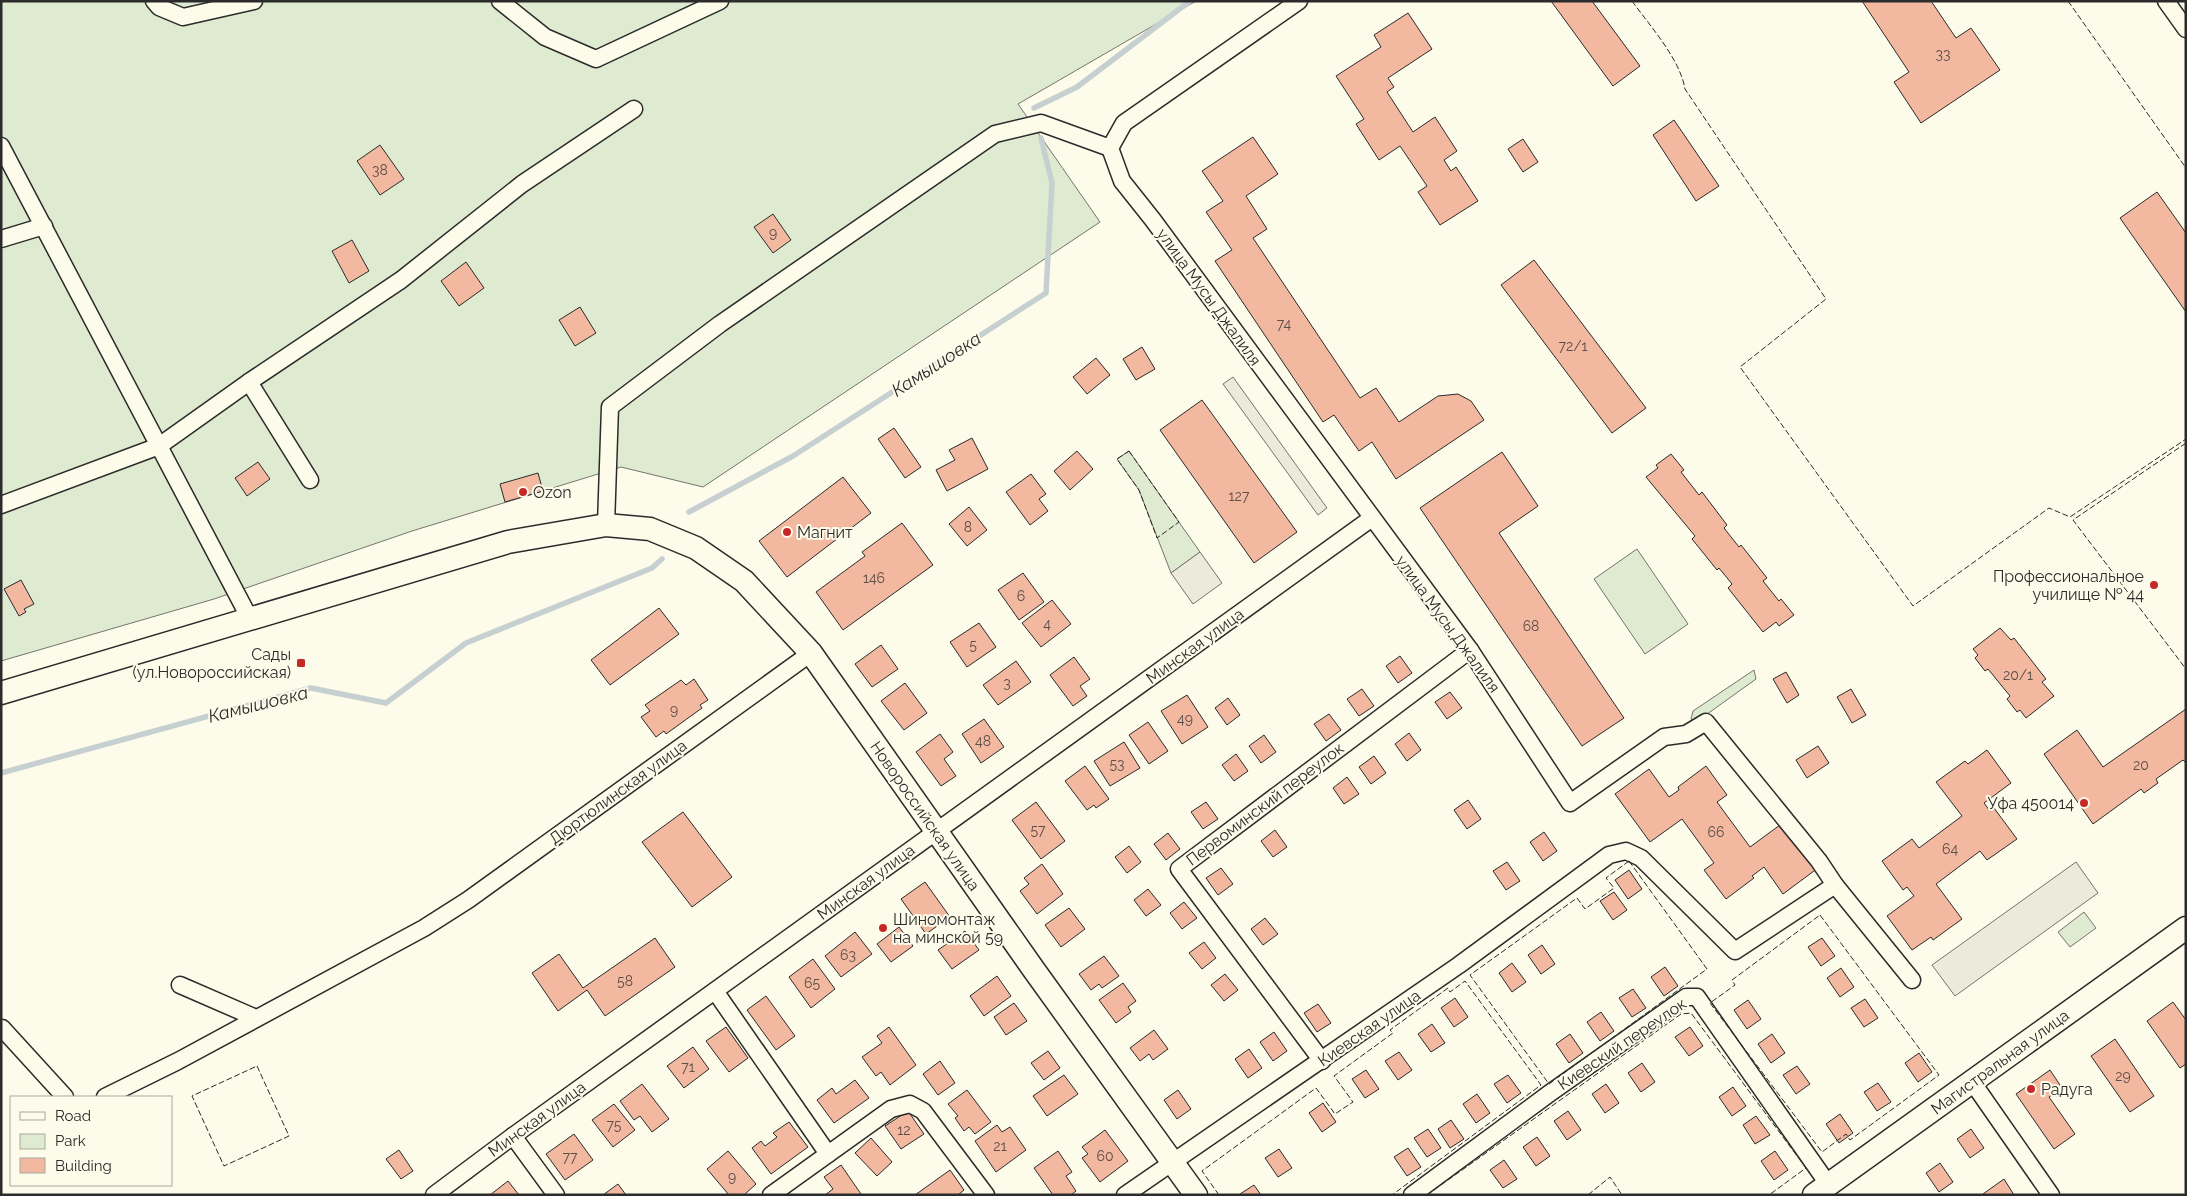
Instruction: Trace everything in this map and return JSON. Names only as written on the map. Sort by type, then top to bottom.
[{"type":"main road","name":"Новороссийская улица","points":[[1,693],[508,542],[606,525],[650,529],[696,548],[744,581],[811,653],[936,832],[1196,1195]]},
{"type":"main road","name":"Магистральная улица","points":[[1821,1190],[1973,1083],[2186,928]]},
{"type":"street","points":[[154,1],[159,7],[183,17],[254,1]]},
{"type":"street","points":[[500,1],[545,37],[596,59],[720,1]]},
{"type":"street","points":[[606,525],[610,407],[720,324],[995,134],[1041,123],[1110,148],[1124,123],[1299,1]]},
{"type":"street","points":[[2166,1],[2186,29]]},
{"type":"street","points":[[1,506],[160,446],[249,382],[401,280],[522,184],[634,109]]},
{"type":"street","points":[[1,146],[250,619]]},
{"type":"street","name":"улица Мусы Джалиля","points":[[1110,148],[1122,181],[1153,220],[1470,650],[1570,803],[1664,737],[1686,734],[1706,722],[1819,861],[1835,885],[1912,980]]},
{"type":"street","points":[[1,240],[44,226]]},
{"type":"street","points":[[249,382],[310,480]]},
{"type":"street","name":"Минская улица","points":[[434,1195],[513,1136],[1372,518]]},
{"type":"street","name":"Первоминский переулок","points":[[1322,1061],[1179,869],[1470,650]]},
{"type":"street","name":"Дюртюлинская улица","points":[[107,1096],[424,928],[468,900],[811,653]]},
{"type":"street","name":"Киевская улица","points":[[1125,1195],[1459,965],[1609,855],[1626,851],[1641,858],[1735,951],[1835,885]]},
{"type":"street","points":[[180,985],[256,1018]]},
{"type":"street","points":[[715,991],[828,1154]]},
{"type":"street","name":"Киевский переулок","points":[[1412,1195],[1434,1177],[1686,997],[1697,997],[1821,1190]]},
{"type":"street","points":[[2,1028],[64,1096]]},
{"type":"street","points":[[1973,1083],[2051,1195]]},
{"type":"street","points":[[771,1195],[891,1109],[910,1104],[924,1111],[986,1195]]},
{"type":"street","points":[[513,1136],[556,1195]]},
{"type":"green space","points":[[1,1],[1196,1],[1018,104],[1100,222],[703,487],[621,467],[412,531],[214,599],[1,661]]},
{"type":"green space","points":[[1129,451],[1200,552],[1171,573],[1139,490],[1117,459]]},
{"type":"green space","points":[[1637,549],[1688,624],[1645,654],[1594,579]]},
{"type":"green space","points":[[1754,670],[1756,679],[1696,722],[1691,719],[1693,711]]},
{"type":"green space","points":[[2084,912],[2096,928],[2070,947],[2058,932]]},
{"type":"shaded area","points":[[1233,377],[1327,508],[1318,515],[1223,384]]},
{"type":"shaded area","points":[[1200,552],[1222,583],[1193,604],[1171,573]]},
{"type":"shaded area","points":[[2076,862],[2098,893],[1955,996],[1932,965]]},
{"type":"building","points":[[1551,1],[1592,1],[1640,66],[1613,86]]},
{"type":"building","points":[[1862,1],[1931,1],[1956,38],[1971,28],[2000,70],[1921,123],[1894,82],[1909,72]]},
{"type":"building","points":[[1408,13],[1432,49],[1388,78],[1394,87],[1387,92],[1413,132],[1435,117],[1457,151],[1444,160],[1451,171],[1456,167],[1478,201],[1440,225],[1418,192],[1427,186],[1400,146],[1379,160],[1356,124],[1364,119],[1336,76],[1381,47],[1374,35]]},
{"type":"building","points":[[1674,120],[1719,186],[1696,201],[1653,135]]},
{"type":"building","points":[[1253,137],[1278,174],[1246,196],[1267,229],[1253,238],[1360,398],[1376,388],[1399,422],[1438,396],[1458,394],[1471,401],[1484,420],[1396,479],[1372,442],[1359,451],[1334,415],[1323,422],[1215,261],[1232,250],[1206,212],[1223,201],[1202,171]]},
{"type":"building","points":[[1523,139],[1538,162],[1523,172],[1508,149]]},
{"type":"building","points":[[380,145],[404,179],[380,195],[357,161]]},
{"type":"building","points":[[2157,192],[2186,233],[2186,312],[2120,218]]},
{"type":"building","points":[[773,214],[791,240],[773,253],[754,227]]},
{"type":"building","points":[[352,240],[369,271],[349,283],[332,251]]},
{"type":"building","points":[[1534,260],[1646,408],[1612,433],[1501,285]]},
{"type":"building","points":[[466,262],[484,288],[459,306],[441,281]]},
{"type":"building","points":[[580,307],[596,333],[575,346],[559,320]]},
{"type":"building","points":[[1142,347],[1155,369],[1136,380],[1123,359]]},
{"type":"building","points":[[1096,358],[1110,375],[1087,394],[1073,377]]},
{"type":"building","points":[[1202,400],[1297,532],[1254,563],[1160,430]]},
{"type":"building","points":[[894,428],[921,467],[905,478],[878,439]]},
{"type":"building","points":[[972,438],[988,469],[947,491],[936,470],[955,460],[949,450]]},
{"type":"building","points":[[1077,451],[1093,469],[1070,490],[1054,471]]},
{"type":"building","points":[[1502,452],[1538,506],[1499,533],[1624,718],[1582,746],[1420,508]]},
{"type":"building","points":[[1671,454],[1684,470],[1681,472],[1699,495],[1702,492],[1727,525],[1724,528],[1739,547],[1741,545],[1767,578],[1763,581],[1779,601],[1781,599],[1794,615],[1779,626],[1776,622],[1763,632],[1728,588],[1732,584],[1719,568],[1717,570],[1692,539],[1695,536],[1646,477],[1658,468],[1656,465]]},
{"type":"building","points":[[258,462],[270,479],[247,496],[235,478]]},
{"type":"building","points":[[538,473],[543,491],[505,502],[500,484]]},
{"type":"building","points":[[1031,474],[1046,494],[1039,499],[1048,511],[1030,525],[1006,492]]},
{"type":"building","points":[[843,477],[871,513],[787,577],[759,541]]},
{"type":"building","points":[[969,507],[987,530],[967,546],[949,524]]},
{"type":"building","points":[[902,523],[933,565],[843,630],[816,592],[865,556],[862,552]]},
{"type":"building","points":[[1023,573],[1044,602],[1019,620],[998,590]]},
{"type":"building","points":[[21,580],[34,604],[24,609],[26,612],[19,616],[4,589]]},
{"type":"building","points":[[1052,600],[1071,624],[1041,647],[1022,623]]},
{"type":"building","points":[[659,608],[679,634],[610,685],[591,660]]},
{"type":"building","points":[[979,623],[996,647],[967,667],[950,642]]},
{"type":"building","points":[[2000,628],[2011,640],[2014,638],[2046,679],[2042,682],[2054,696],[2026,718],[2020,710],[2017,712],[2007,699],[2010,696],[1988,669],[1985,671],[1975,658],[1978,655],[1973,649]]},
{"type":"building","points":[[881,645],[898,669],[872,687],[855,664]]},
{"type":"building","points":[[1400,656],[1412,673],[1398,683],[1386,666]]},
{"type":"building","points":[[1074,657],[1090,679],[1080,686],[1087,696],[1073,706],[1050,675]]},
{"type":"building","points":[[1016,661],[1031,682],[998,705],[983,685]]},
{"type":"building","points":[[1786,672],[1799,695],[1787,703],[1773,679]]},
{"type":"building","points":[[694,679],[708,700],[700,705],[702,708],[666,734],[664,731],[656,737],[641,717],[650,711],[645,705],[681,680],[686,685]]},
{"type":"building","points":[[905,683],[927,713],[904,730],[881,701]]},
{"type":"building","points":[[1362,689],[1374,706],[1359,716],[1347,699]]},
{"type":"building","points":[[1851,689],[1866,715],[1852,723],[1837,697]]},
{"type":"building","points":[[1450,692],[1462,708],[1447,719],[1435,702]]},
{"type":"building","points":[[1187,695],[1208,727],[1182,744],[1161,711]]},
{"type":"building","points":[[1228,698],[1240,715],[1227,725],[1215,708]]},
{"type":"building","points":[[2186,709],[2186,763],[2183,760],[2156,779],[2158,783],[2144,793],[2141,789],[2093,824],[2044,754],[2077,730],[2103,767]]},
{"type":"building","points":[[1329,714],[1341,730],[1326,741],[1314,724]]},
{"type":"building","points":[[984,719],[1004,747],[981,763],[962,734]]},
{"type":"building","points":[[1148,722],[1168,751],[1149,764],[1129,735]]},
{"type":"building","points":[[1409,733],[1421,750],[1407,761],[1395,744]]},
{"type":"building","points":[[940,734],[953,752],[944,759],[956,776],[941,786],[916,752]]},
{"type":"building","points":[[1264,735],[1276,752],[1261,763],[1249,746]]},
{"type":"building","points":[[1124,742],[1140,768],[1110,786],[1094,761]]},
{"type":"building","points":[[1818,746],[1829,763],[1807,778],[1796,760]]},
{"type":"building","points":[[1987,750],[2011,783],[1984,803],[1990,811],[1994,808],[2017,839],[1987,860],[1980,851],[1936,884],[1962,919],[1933,940],[1931,937],[1912,950],[1887,916],[1914,896],[1907,887],[1903,890],[1882,861],[1912,839],[1919,848],[1962,816],[1936,782],[1965,761],[1968,764]]},
{"type":"building","points":[[1236,754],[1248,771],[1234,781],[1222,765]]},
{"type":"building","points":[[1374,756],[1386,773],[1371,784],[1359,767]]},
{"type":"building","points":[[1085,766],[1109,799],[1096,808],[1094,805],[1087,810],[1065,781]]},
{"type":"building","points":[[1706,766],[1727,795],[1717,802],[1750,847],[1784,822],[1818,868],[1783,894],[1764,867],[1752,876],[1754,878],[1726,899],[1704,870],[1714,863],[1682,819],[1650,842],[1615,794],[1649,769],[1669,797],[1679,790],[1678,787]]},
{"type":"building","points":[[1347,777],[1359,794],[1344,804],[1333,788]]},
{"type":"building","points":[[1468,800],[1481,819],[1467,829],[1454,810]]},
{"type":"building","points":[[1036,802],[1065,841],[1041,859],[1012,820]]},
{"type":"building","points":[[1206,802],[1218,819],[1203,829],[1191,812]]},
{"type":"building","points":[[683,812],[732,877],[692,907],[642,842]]},
{"type":"building","points":[[1275,830],[1287,847],[1273,857],[1261,841]]},
{"type":"building","points":[[1544,832],[1557,851],[1543,861],[1530,842]]},
{"type":"building","points":[[1168,833],[1180,849],[1166,860],[1154,844]]},
{"type":"building","points":[[1129,846],[1141,862],[1127,873],[1115,857]]},
{"type":"building","points":[[1507,862],[1520,881],[1506,890],[1493,871]]},
{"type":"building","points":[[1042,864],[1063,894],[1037,914],[1020,891],[1029,884],[1024,878]]},
{"type":"building","points":[[1221,868],[1233,884],[1218,895],[1206,878]]},
{"type":"building","points":[[1629,870],[1642,889],[1628,899],[1615,880]]},
{"type":"building","points":[[925,882],[950,917],[926,934],[901,899]]},
{"type":"building","points":[[1148,889],[1161,905],[1146,916],[1134,900]]},
{"type":"building","points":[[1614,892],[1627,910],[1613,920],[1600,901]]},
{"type":"building","points":[[1184,902],[1197,918],[1182,929],[1170,913]]},
{"type":"building","points":[[1069,908],[1085,929],[1061,947],[1045,925]]},
{"type":"building","points":[[1265,918],[1278,934],[1263,945],[1251,929]]},
{"type":"building","points":[[899,927],[913,946],[891,962],[877,944]]},
{"type":"building","points":[[965,931],[979,950],[952,969],[938,950]]},
{"type":"building","points":[[855,932],[872,954],[841,977],[825,956]]},
{"type":"building","points":[[655,938],[675,967],[605,1016],[587,990],[558,1011],[532,973],[559,954],[583,988]]},
{"type":"building","points":[[1822,938],[1835,956],[1821,966],[1808,947]]},
{"type":"building","points":[[1204,942],[1216,958],[1202,969],[1189,953]]},
{"type":"building","points":[[1542,945],[1555,964],[1541,974],[1528,955]]},
{"type":"building","points":[[1104,956],[1119,976],[1102,988],[1099,984],[1091,990],[1079,974]]},
{"type":"building","points":[[813,959],[835,989],[811,1008],[789,977]]},
{"type":"building","points":[[1512,963],[1526,982],[1512,992],[1499,973]]},
{"type":"building","points":[[1665,967],[1678,986],[1664,996],[1651,977]]},
{"type":"building","points":[[1841,968],[1854,987],[1840,997],[1827,978]]},
{"type":"building","points":[[1225,974],[1238,990],[1224,1001],[1211,985]]},
{"type":"building","points":[[997,976],[1011,996],[984,1016],[970,996]]},
{"type":"building","points":[[1123,983],[1136,1001],[1128,1007],[1131,1012],[1116,1023],[1099,1000]]},
{"type":"building","points":[[1633,989],[1646,1008],[1632,1017],[1619,998]]},
{"type":"building","points":[[766,996],[795,1036],[776,1050],[747,1010]]},
{"type":"building","points":[[1455,998],[1468,1017],[1454,1027],[1441,1008]]},
{"type":"building","points":[[1865,999],[1878,1018],[1864,1027],[1851,1008]]},
{"type":"building","points":[[1748,1000],[1761,1019],[1747,1029],[1734,1010]]},
{"type":"building","points":[[2173,1002],[2186,1020],[2186,1064],[2180,1068],[2147,1021]]},
{"type":"building","points":[[1014,1003],[1027,1021],[1006,1035],[994,1017]]},
{"type":"building","points":[[1318,1004],[1331,1023],[1317,1032],[1304,1013]]},
{"type":"building","points":[[1601,1012],[1614,1031],[1600,1041],[1587,1022]]},
{"type":"building","points":[[1432,1024],[1445,1043],[1431,1052],[1418,1034]]},
{"type":"building","points":[[726,1027],[748,1058],[729,1072],[706,1041]]},
{"type":"building","points":[[889,1027],[916,1065],[890,1085],[881,1072],[876,1076],[862,1057],[882,1043],[877,1036]]},
{"type":"building","points":[[1690,1027],[1703,1046],[1689,1056],[1675,1037]]},
{"type":"building","points":[[1154,1030],[1168,1049],[1153,1060],[1149,1054],[1140,1061],[1130,1048]]},
{"type":"building","points":[[1274,1032],[1287,1051],[1273,1061],[1260,1042]]},
{"type":"building","points":[[1570,1034],[1583,1053],[1569,1063],[1556,1044]]},
{"type":"building","points":[[1772,1034],[1785,1053],[1771,1063],[1758,1044]]},
{"type":"building","points":[[2115,1039],[2154,1096],[2130,1112],[2091,1056]]},
{"type":"building","points":[[693,1047],[709,1069],[684,1088],[667,1066]]},
{"type":"building","points":[[1249,1049],[1262,1068],[1248,1078],[1235,1059]]},
{"type":"building","points":[[1048,1051],[1060,1068],[1044,1080],[1031,1063]]},
{"type":"building","points":[[1399,1052],[1412,1070],[1398,1080],[1385,1061]]},
{"type":"building","points":[[1919,1053],[1932,1072],[1918,1082],[1905,1063]]},
{"type":"building","points":[[940,1061],[955,1083],[938,1095],[923,1074]]},
{"type":"building","points":[[1642,1063],[1655,1082],[1641,1092],[1628,1073]]},
{"type":"building","points":[[1797,1066],[1810,1084],[1796,1094],[1783,1075]]},
{"type":"building","points":[[1366,1070],[1379,1089],[1365,1098],[1352,1079]]},
{"type":"building","points":[[2050,1070],[2062,1088],[2049,1097],[2075,1134],[2054,1149],[2016,1094]]},
{"type":"building","points":[[1064,1075],[1078,1094],[1047,1116],[1033,1096]]},
{"type":"building","points":[[1508,1075],[1521,1093],[1507,1103],[1494,1084]]},
{"type":"building","points":[[855,1080],[869,1098],[834,1123],[817,1100],[832,1088],[836,1094]]},
{"type":"building","points":[[1878,1083],[1891,1102],[1877,1111],[1864,1092]]},
{"type":"building","points":[[642,1084],[669,1119],[652,1132],[640,1116],[634,1120],[620,1101]]},
{"type":"building","points":[[1606,1084],[1619,1103],[1605,1113],[1592,1094]]},
{"type":"building","points":[[1733,1087],[1746,1106],[1732,1116],[1719,1097]]},
{"type":"building","points":[[967,1090],[991,1122],[975,1134],[969,1127],[964,1131],[955,1118],[958,1116],[948,1104]]},
{"type":"building","points":[[1178,1090],[1191,1109],[1177,1119],[1164,1100]]},
{"type":"building","points":[[1477,1094],[1490,1113],[1476,1123],[1463,1104]]},
{"type":"building","points":[[1323,1103],[1336,1122],[1322,1132],[1309,1113]]},
{"type":"building","points":[[614,1104],[635,1130],[613,1147],[592,1120]]},
{"type":"building","points":[[908,1111],[924,1134],[901,1149],[885,1126]]},
{"type":"building","points":[[1568,1111],[1581,1130],[1567,1140],[1554,1121]]},
{"type":"building","points":[[1840,1114],[1853,1133],[1839,1143],[1826,1124]]},
{"type":"building","points":[[1756,1116],[1770,1135],[1755,1144],[1743,1125]]},
{"type":"building","points":[[1451,1120],[1464,1139],[1450,1148],[1438,1129]]},
{"type":"building","points":[[789,1122],[808,1147],[771,1174],[752,1148],[761,1141],[765,1146],[777,1137],[773,1133]]},
{"type":"building","points":[[997,1125],[1002,1132],[1010,1127],[1026,1150],[996,1172],[975,1141]]},
{"type":"building","points":[[1428,1129],[1441,1148],[1427,1157],[1414,1138]]},
{"type":"building","points":[[1971,1129],[1984,1148],[1970,1158],[1957,1139]]},
{"type":"building","points":[[1105,1130],[1128,1161],[1100,1182],[1082,1158],[1088,1154],[1082,1147]]},
{"type":"building","points":[[574,1134],[593,1160],[565,1180],[546,1154]]},
{"type":"building","points":[[1537,1137],[1550,1156],[1536,1166],[1523,1147]]},
{"type":"building","points":[[871,1138],[892,1162],[877,1176],[855,1153]]},
{"type":"building","points":[[1408,1148],[1421,1167],[1407,1176],[1394,1157]]},
{"type":"building","points":[[1279,1149],[1292,1168],[1278,1177],[1265,1158]]},
{"type":"building","points":[[399,1150],[413,1171],[401,1179],[386,1159]]},
{"type":"building","points":[[728,1151],[756,1184],[744,1195],[729,1195],[707,1169]]},
{"type":"building","points":[[1058,1151],[1072,1172],[1066,1176],[1076,1191],[1071,1195],[1053,1195],[1034,1168]]},
{"type":"building","points":[[1775,1151],[1788,1170],[1774,1180],[1761,1161]]},
{"type":"building","points":[[1504,1160],[1517,1179],[1503,1188],[1490,1170]]},
{"type":"building","points":[[1940,1163],[1953,1182],[1939,1192],[1926,1173]]},
{"type":"building","points":[[841,1165],[860,1195],[825,1195],[833,1189],[824,1177]]},
{"type":"building","points":[[950,1170],[964,1190],[958,1195],[915,1195]]},
{"type":"building","points":[[2004,1179],[2014,1195],[1983,1194]]},
{"type":"building","points":[[508,1181],[519,1195],[490,1195]]},
{"type":"building","points":[[618,1184],[626,1195],[603,1195]]},
{"type":"building","points":[[1254,1185],[1261,1195],[1240,1195],[1240,1194]]},
{"type":"waterway","name":"Камышовка","points":[[1034,108],[1077,87],[1190,1]]},
{"type":"waterway","name":"Камышовка","points":[[689,512],[793,456],[1046,293],[1052,183],[1041,138]]},
{"type":"waterway","name":"Камышовка","points":[[1,773],[311,688],[386,703],[466,643],[652,568],[662,559]]},
{"type":"fence","points":[[1632,1],[1671,55],[1685,89],[1826,299],[1740,367],[1913,606],[2049,508],[2070,517],[2186,439]]},
{"type":"fence","points":[[2068,1],[2186,168]]},
{"type":"fence","points":[[2186,443],[2073,520],[2186,669]]},
{"type":"fence","points":[[1129,451],[1179,522],[1157,538],[1139,490],[1117,459],[1129,451]]},
{"type":"fence","points":[[1629,861],[1707,969],[1549,1084],[1470,975],[1577,898],[1585,909],[1614,888],[1606,878],[1629,861]]},
{"type":"fence","points":[[1820,915],[1939,1075],[1850,1140],[1846,1134],[1822,1152],[1710,1003],[1735,985],[1732,980],[1820,915]]},
{"type":"fence","points":[[1219,1195],[1202,1171],[1316,1088],[1335,1114],[1353,1102],[1334,1076],[1393,1033],[1390,1030],[1448,988],[1450,992],[1465,981],[1541,1085],[1392,1195]]},
{"type":"fence","points":[[1427,1195],[1681,1014],[1691,1013],[1806,1168],[1769,1195]]},
{"type":"fence","points":[[257,1066],[289,1136],[224,1166],[192,1096],[257,1066]]},
{"type":"fence","points":[[1588,1195],[1610,1177],[1622,1195]]},
{"type":"place","name":"Ozon","points":[[523,492]]},
{"type":"place","name":"Магнит","points":[[787,532]]},
{"type":"place","name":"Профессиональное училище № 44","points":[[2154,585]]},
{"type":"place","name":"Сады (ул.Новороссийская)","points":[[301,663]]},
{"type":"place","name":"Уфа 450014","points":[[2084,803]]},
{"type":"place","name":"Шиномонтаж на минской 59","points":[[883,928]]},
{"type":"place","name":"Радуга","points":[[2031,1089]]}]
